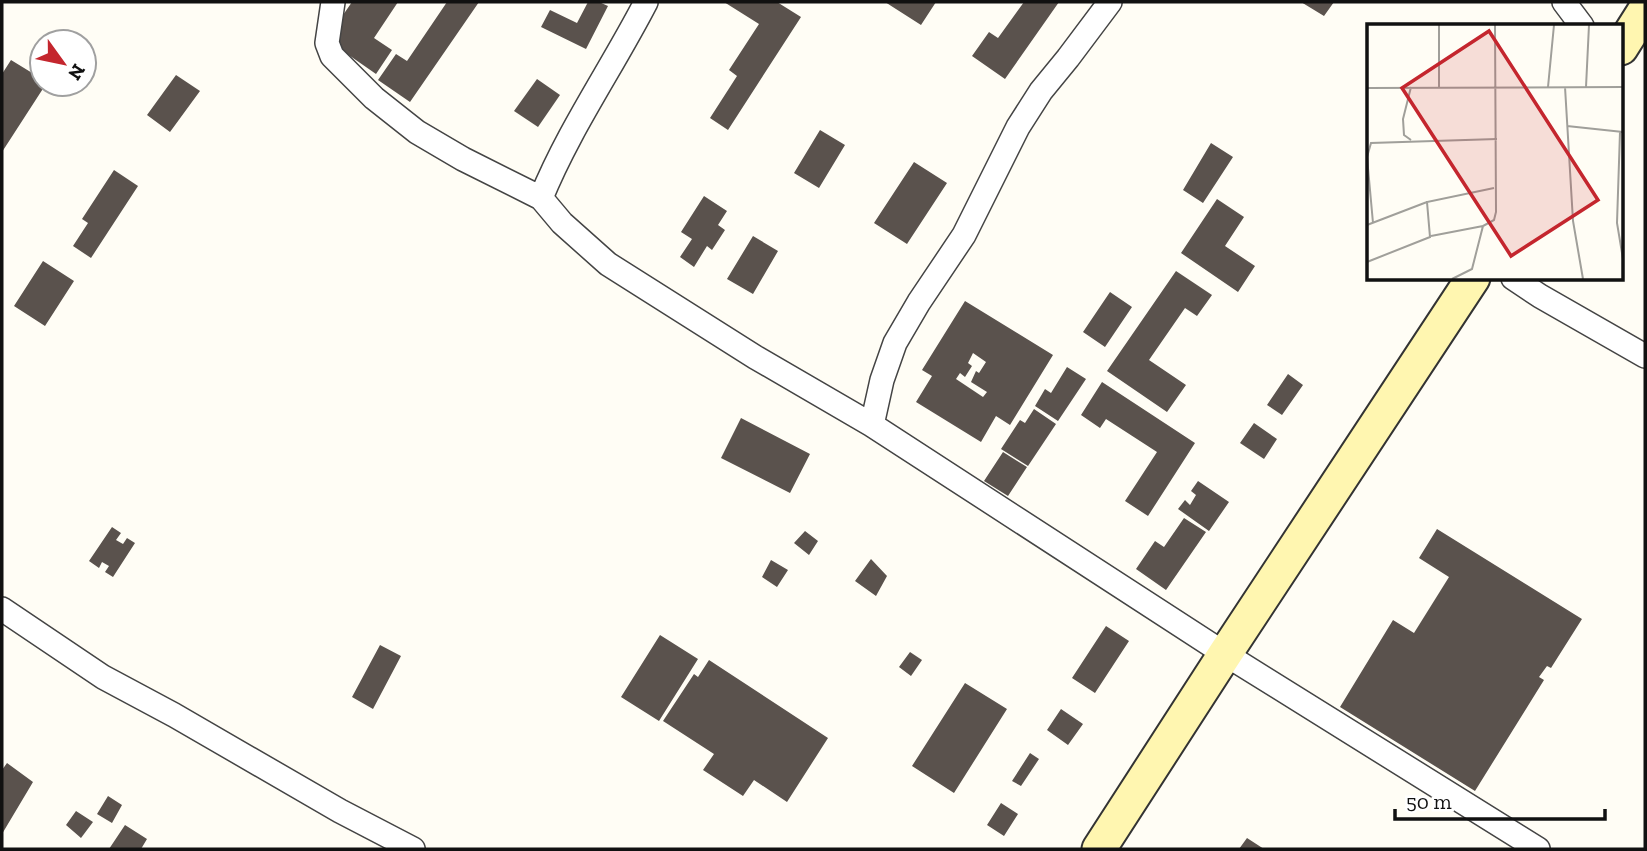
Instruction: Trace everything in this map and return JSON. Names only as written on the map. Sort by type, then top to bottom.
[{"type":"main road","points":[[1622,46],[1645,10]]},
{"type":"main road","points":[[1099,849],[1472,280]]},
{"type":"street","points":[[333,2],[327,43],[332,56],[374,98],[417,132],[463,159],[541,198],[562,223],[608,264],[755,357],[872,425],[1225,654],[1538,849]]},
{"type":"street","points":[[541,198],[555,164],[646,2]]},
{"type":"street","points":[[872,425],[882,380],[895,343],[964,235],[1029,109],[1110,2]]},
{"type":"street","points":[[1564,2],[1581,24]]},
{"type":"street","points":[[1516,280],[1645,356]]},
{"type":"street","points":[[2,609],[103,677],[340,811],[413,849]]},
{"type":"building","points":[[352,2],[398,2],[374,38],[392,50],[376,74],[330,42],[334,28]]},
{"type":"building","points":[[447,2],[479,2],[410,102],[378,80],[396,54],[407,61]]},
{"type":"building","points":[[588,2],[599,2],[608,6],[586,49],[541,27],[550,10],[577,23]]},
{"type":"building","points":[[724,2],[777,2],[801,17],[728,130],[710,118],[737,76],[729,70],[759,24]]},
{"type":"building","points":[[885,2],[936,2],[921,25]]},
{"type":"building","points":[[1024,2],[1059,2],[1005,79],[972,56],[989,32],[998,38]]},
{"type":"building","points":[[1301,2],[1334,2],[1324,16]]},
{"type":"building","points":[[11,60],[28,70],[28,98],[37,98],[2,152],[2,74]]},
{"type":"building","points":[[176,75],[200,91],[170,132],[147,115]]},
{"type":"building","points":[[537,79],[560,95],[538,127],[514,111]]},
{"type":"building","points":[[820,130],[845,145],[819,188],[794,173]]},
{"type":"building","points":[[1211,143],[1233,157],[1203,203],[1183,190]]},
{"type":"building","points":[[914,162],[947,183],[907,244],[874,223]]},
{"type":"building","points":[[114,170],[138,186],[91,258],[73,246],[88,223],[82,219]]},
{"type":"building","points":[[704,196],[727,211],[718,225],[725,230],[712,250],[707,246],[694,267],[680,257],[692,239],[681,232]]},
{"type":"building","points":[[1217,199],[1244,217],[1225,246],[1255,266],[1238,292],[1181,253]]},
{"type":"building","points":[[753,236],[778,251],[753,294],[727,279]]},
{"type":"building","points":[[43,261],[74,281],[45,326],[14,306]]},
{"type":"building","points":[[1176,271],[1212,295],[1197,316],[1185,308],[1149,360],[1186,385],[1167,412],[1107,371]]},
{"type":"building","points":[[1110,292],[1132,307],[1105,347],[1083,332]]},
{"type":"building","points":[[965,301],[1053,355],[1010,425],[996,416],[981,442],[916,402],[932,376],[922,370]],"holes":[[[973,353],[986,362],[979,373],[976,371],[971,382],[987,392],[983,397],[956,379],[960,373],[965,377],[972,366],[968,363]]]},
{"type":"building","points":[[1067,367],[1086,379],[1058,421],[1035,406],[1045,389],[1051,393]]},
{"type":"building","points":[[1288,374],[1303,385],[1282,415],[1267,405]]},
{"type":"building","points":[[1102,382],[1195,443],[1148,516],[1125,501],[1157,452],[1106,419],[1100,428],[1081,415]]},
{"type":"building","points":[[1034,409],[1056,424],[1028,466],[1001,449],[1020,420],[1025,423]]},
{"type":"building","points":[[741,418],[810,454],[790,493],[721,458]]},
{"type":"building","points":[[1254,423],[1277,439],[1264,459],[1240,443]]},
{"type":"building","points":[[1003,452],[1027,467],[1008,496],[984,481]]},
{"type":"building","points":[[1198,481],[1229,502],[1209,531],[1178,509],[1185,500],[1190,505],[1196,495],[1191,491]]},
{"type":"building","points":[[1184,518],[1206,532],[1166,590],[1136,569],[1155,541],[1164,547]]},
{"type":"building","points":[[112,527],[121,533],[116,540],[123,544],[127,538],[135,543],[113,577],[105,572],[109,566],[102,562],[99,568],[89,561]]},
{"type":"building","points":[[1437,529],[1582,619],[1551,668],[1547,666],[1539,677],[1544,680],[1475,791],[1340,707],[1393,620],[1414,633],[1449,577],[1419,558]]},
{"type":"building","points":[[805,531],[818,541],[809,555],[794,543]]},
{"type":"building","points":[[871,559],[887,576],[876,596],[855,581]]},
{"type":"building","points":[[771,560],[788,570],[777,587],[762,577]]},
{"type":"building","points":[[1106,626],[1129,641],[1095,693],[1072,678]]},
{"type":"building","points":[[660,635],[698,659],[659,721],[621,697]]},
{"type":"building","points":[[380,645],[401,656],[373,709],[352,697]]},
{"type":"building","points":[[910,652],[922,660],[911,676],[899,667]]},
{"type":"building","points":[[709,660],[828,738],[787,802],[754,780],[743,796],[703,770],[714,754],[663,721],[694,674],[698,677]]},
{"type":"building","points":[[965,683],[1007,709],[954,793],[912,766]]},
{"type":"building","points":[[1061,709],[1083,724],[1068,745],[1047,730]]},
{"type":"building","points":[[1030,753],[1039,759],[1021,786],[1012,781]]},
{"type":"building","points":[[7,763],[33,782],[2,834],[2,770]]},
{"type":"building","points":[[108,796],[122,805],[112,823],[97,814]]},
{"type":"building","points":[[1001,803],[1018,814],[1004,836],[987,825]]},
{"type":"building","points":[[76,811],[93,822],[81,838],[66,825]]},
{"type":"building","points":[[125,825],[147,839],[141,849],[109,849]]},
{"type":"building","points":[[1247,838],[1264,849],[1239,849]]}]
